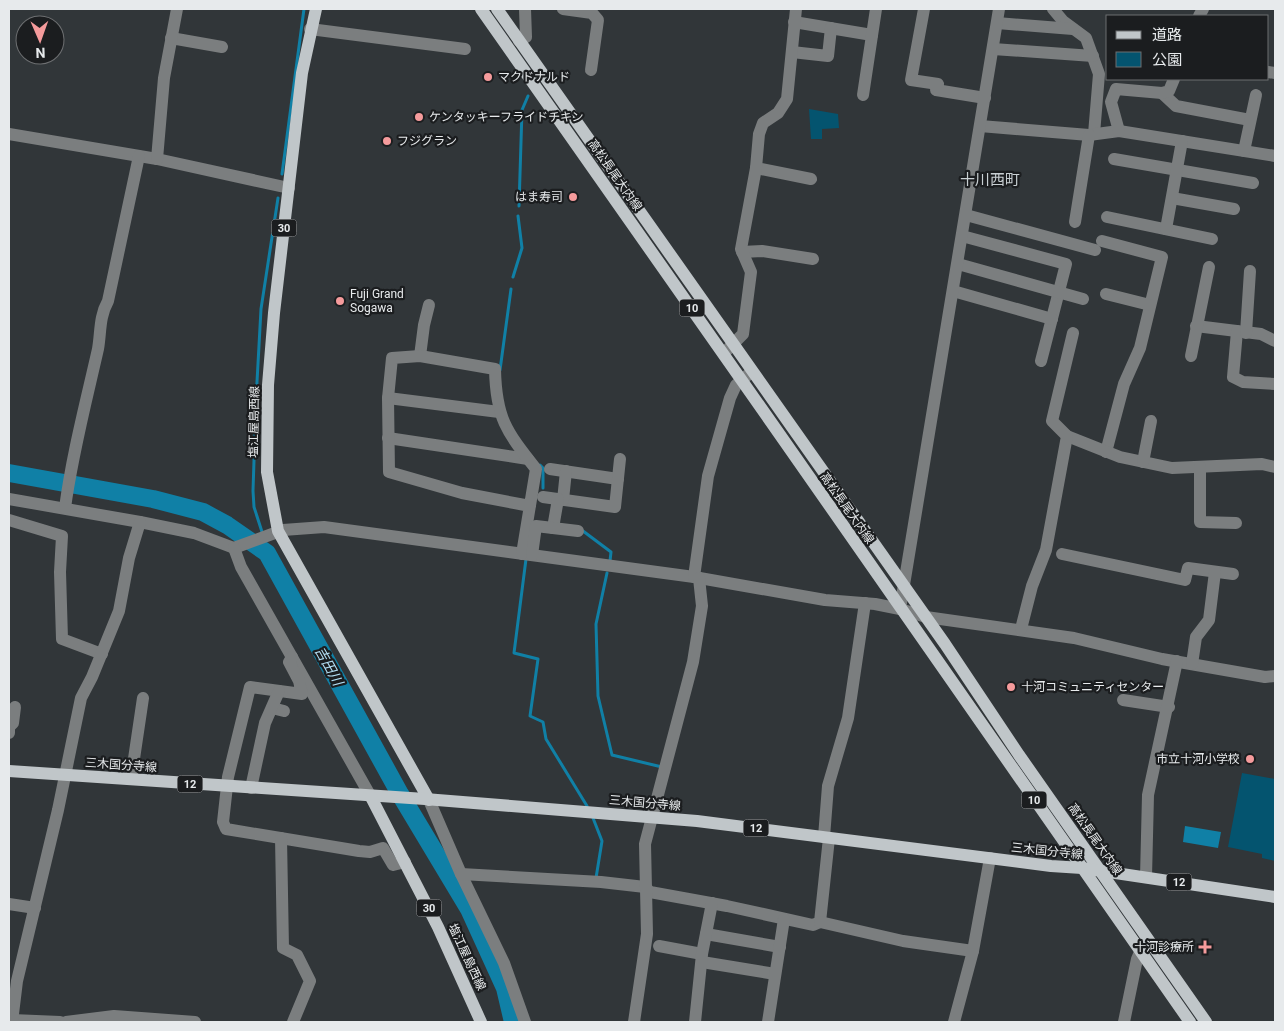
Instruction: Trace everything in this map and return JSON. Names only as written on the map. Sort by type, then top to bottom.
[{"type":"main road","name":"塩江屋島西線","points":[[316,9],[310,29],[289,188],[274,313],[267,401],[267,472],[275,533],[427,799]]},
{"type":"main road","name":"高松長尾大内線","points":[[481,9],[728,349]]},
{"type":"main road","name":"高松長尾大内線","points":[[498,9],[746,375],[900,609],[1190,1022]]},
{"type":"main road","name":"高松長尾大内線","points":[[746,375],[905,587],[1206,1022]]},
{"type":"main road","name":"三木国分寺線","points":[[9,771],[373,797],[427,799],[651,817],[1051,866],[1100,870],[1275,896]]},
{"type":"main road","name":"塩江屋島西線","points":[[373,797],[464,981],[481,1022]]},
{"type":"street","points":[[157,159],[164,78],[177,9]]},
{"type":"street","points":[[520,40],[526,37],[526,9]]},
{"type":"street","points":[[563,9],[592,13],[598,20],[590,70]]},
{"type":"street","points":[[863,95],[876,9]]},
{"type":"street","points":[[924,9],[911,80],[938,84],[936,90],[985,98]]},
{"type":"street","points":[[900,609],[954,291],[999,9]]},
{"type":"street","points":[[1053,9],[1063,21],[1086,38],[1100,74],[1092,134],[1075,222]]},
{"type":"street","points":[[728,349],[743,334],[751,272],[742,252],[756,168],[759,134],[764,123],[778,112],[787,99],[795,15],[831,28],[872,35]]},
{"type":"street","points":[[997,23],[1073,29]]},
{"type":"street","points":[[792,52],[828,56],[831,28]]},
{"type":"street","points":[[310,29],[465,50]]},
{"type":"street","points":[[171,38],[222,47]]},
{"type":"street","points":[[993,49],[1093,56]]},
{"type":"street","points":[[1119,131],[1111,102],[1116,89],[1162,93],[1169,91],[1174,80]]},
{"type":"street","points":[[1162,93],[1176,106],[1250,120]]},
{"type":"street","points":[[1244,151],[1256,94]]},
{"type":"street","points":[[980,126],[1092,134],[1119,131],[1275,156]]},
{"type":"street","points":[[9,134],[157,159],[289,188]]},
{"type":"street","points":[[1166,229],[1182,141]]},
{"type":"street","points":[[66,504],[98,346],[102,312],[108,301],[139,156]]},
{"type":"street","points":[[1114,159],[1253,183]]},
{"type":"street","points":[[756,168],[811,179]]},
{"type":"street","points":[[1172,198],[1234,208]]},
{"type":"street","points":[[966,216],[1162,257],[1140,348],[1124,384],[1106,452]]},
{"type":"street","points":[[1107,217],[1212,239]]},
{"type":"street","points":[[962,236],[1066,264],[1041,361]]},
{"type":"street","points":[[742,252],[762,252],[813,259]]},
{"type":"street","points":[[958,264],[1083,299]]},
{"type":"street","points":[[1190,356],[1209,267]]},
{"type":"street","points":[[1250,271],[1242,332],[1233,377],[1243,382],[1275,384]]},
{"type":"street","points":[[954,291],[1052,319]]},
{"type":"street","points":[[1106,294],[1150,305]]},
{"type":"street","points":[[420,356],[429,305]]},
{"type":"street","points":[[1196,326],[1261,334],[1275,341]]},
{"type":"street","points":[[1073,333],[1052,422],[1067,436],[1106,452],[1172,468],[1262,464],[1275,467]]},
{"type":"street","points":[[527,554],[530,506],[536,469],[509,435],[499,412],[496,369],[420,356],[392,358],[388,398],[389,472],[462,493],[530,506]]},
{"type":"street","points":[[634,1022],[647,934],[645,844],[693,662],[702,606],[696,578],[708,476],[730,398],[746,375]]},
{"type":"street","points":[[388,398],[499,412]]},
{"type":"street","points":[[1143,462],[1152,421]]},
{"type":"street","points":[[1021,630],[1032,586],[1046,550],[1067,436]]},
{"type":"street","points":[[388,438],[528,459]]},
{"type":"street","points":[[543,497],[615,506],[620,458]]},
{"type":"street","points":[[1200,467],[1200,522],[1236,523]]},
{"type":"street","points":[[550,469],[618,479]]},
{"type":"street","points":[[553,528],[566,471]]},
{"type":"street","points":[[9,499],[66,504],[194,533],[237,547],[275,533],[311,527],[333,528],[527,554],[696,578],[825,600],[864,603],[900,609],[926,617],[1074,638],[1192,664],[1265,677],[1275,676]]},
{"type":"street","points":[[9,520],[62,536],[60,572],[62,639],[102,654]]},
{"type":"street","points":[[60,1022],[12,1021],[17,980],[35,908],[81,698],[102,654],[119,611],[129,558],[140,522]]},
{"type":"street","points":[[527,554],[536,526],[578,531]]},
{"type":"street","points":[[237,547],[241,567],[373,797]]},
{"type":"street","points":[[1062,554],[1185,580],[1188,568],[1233,574]]},
{"type":"street","points":[[1192,664],[1196,637],[1209,620],[1215,572]]},
{"type":"street","points":[[820,922],[828,786],[847,726],[864,603]]},
{"type":"street","points":[[292,657],[290,662],[300,681],[302,694],[250,687],[228,786],[223,822],[226,828],[365,851],[383,848],[393,865],[405,862]]},
{"type":"street","points":[[1146,877],[1148,794],[1169,707],[1177,661]]},
{"type":"street","points":[[251,788],[265,723],[278,709],[279,691]]},
{"type":"street","points":[[131,779],[143,698]]},
{"type":"street","points":[[1123,700],[1169,707]]},
{"type":"street","points":[[9,729],[13,723],[15,707]]},
{"type":"street","points":[[427,799],[504,962],[525,1022]]},
{"type":"street","points":[[281,838],[283,948],[297,955],[310,981],[293,1022]]},
{"type":"street","points":[[954,1022],[973,950],[990,858]]},
{"type":"street","points":[[461,874],[601,882],[645,887],[650,892],[712,903],[813,925],[820,922],[902,941],[973,950]]},
{"type":"street","points":[[695,1022],[702,958],[712,903]]},
{"type":"street","points":[[9,904],[35,908]]},
{"type":"street","points":[[768,1022],[784,919]]},
{"type":"street","points":[[706,934],[780,947]]},
{"type":"street","points":[[659,946],[702,958],[776,974]]},
{"type":"street","points":[[1124,1022],[1140,952]]},
{"type":"street","points":[[66,1022],[114,1016],[194,1022]]},
{"type":"green space","points":[[809,109],[838,114],[839,128],[822,129],[822,139],[811,139]]},
{"type":"green space","points":[[1242,773],[1275,779],[1275,861],[1262,858],[1262,854],[1228,847]]},
{"type":"shaded area","points":[[1185,826],[1221,832],[1218,848],[1183,842]]},
{"type":"waterway","points":[[282,174],[304,9]]},
{"type":"waterway","points":[[519,206],[522,110],[528,96]]},
{"type":"waterway","points":[[263,535],[254,507],[253,491],[256,400],[261,309],[278,198]]},
{"type":"waterway","points":[[513,277],[522,248],[518,216]]},
{"type":"waterway","points":[[500,370],[511,289]]},
{"type":"waterway","points":[[540,465],[543,468],[543,488]]},
{"type":"waterway","name":"吉田川","points":[[9,473],[153,499],[203,512],[227,525],[267,553],[400,794],[469,909],[505,988],[513,1022]]},
{"type":"waterway","points":[[583,531],[611,552],[610,561]]},
{"type":"waterway","points":[[264,541],[267,553]]},
{"type":"waterway","points":[[526,559],[514,653],[538,659],[530,716],[543,722],[546,739],[587,806]]},
{"type":"waterway","points":[[607,573],[596,624],[598,696],[612,755],[662,767]]},
{"type":"waterway","points":[[593,818],[602,841],[596,878]]},
{"type":"place","name":"マクドナルド","points":[[488,77]]},
{"type":"place","name":"ケンタッキーフライドチキン","points":[[419,117]]},
{"type":"place","name":"フジグラン","points":[[387,141]]},
{"type":"place","name":"はま寿司","points":[[573,197]]},
{"type":"place","name":"Fuji Grand Sogawa","points":[[340,301]]},
{"type":"place","name":"十河コミュニティセンター","points":[[1011,687]]},
{"type":"place","name":"市立十河小学校","points":[[1250,759]]},
{"type":"place","name":"十河診療所","points":[[1205,947]]},
{"type":"district","name":"十川西町","points":[[990,180]]}]
